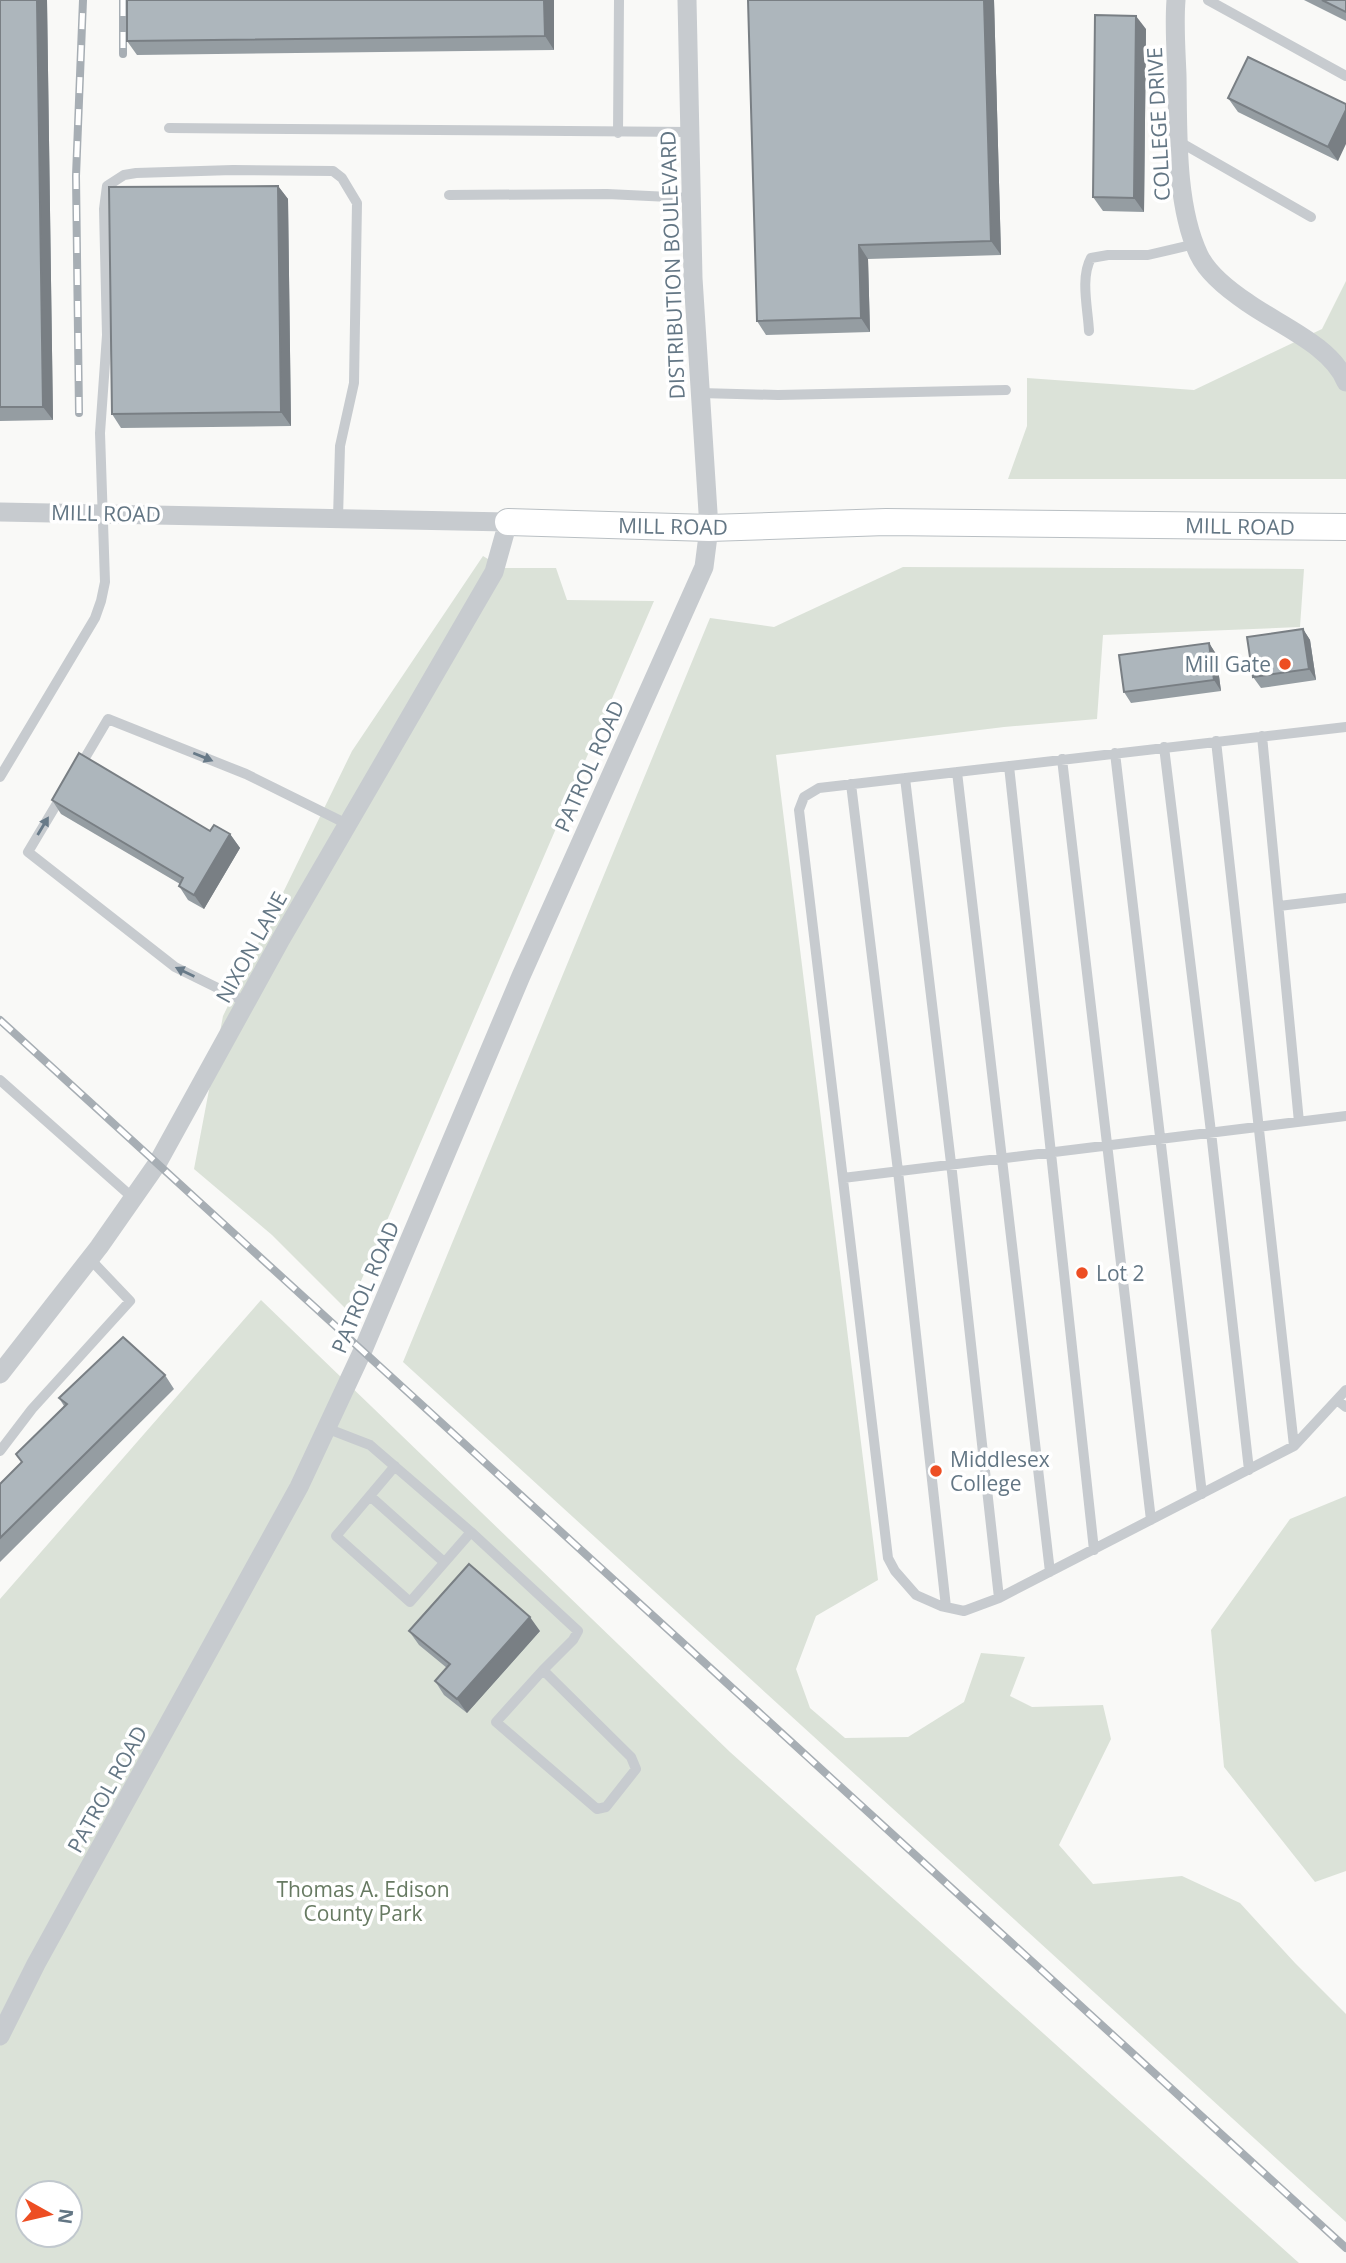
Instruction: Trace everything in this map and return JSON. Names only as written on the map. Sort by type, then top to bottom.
[{"type":"street","name":"DISTRIBUTION BOULEVARD","points":[[687,0],[693,278],[709,528]]},
{"type":"street","name":"COLLEGE DRIVE","points":[[1176,0],[1178,141],[1182,192],[1195,244],[1208,270],[1246,302],[1335,361],[1346,382]]},
{"type":"street","name":"MILL ROAD","points":[[0,512],[709,528],[886,522],[1346,527]]},
{"type":"street","name":"NIXON LANE","points":[[0,1374],[90,1259],[157,1164],[347,824],[494,572],[508,522]]},
{"type":"street","name":"PATROL ROAD","points":[[0,2036],[36,1964],[299,1487],[363,1350],[521,976],[704,567],[709,528]]},
{"type":"lane","points":[[618,132],[619,0]]},
{"type":"lane","points":[[1208,0],[1346,76]]},
{"type":"lane","points":[[169,128],[690,132]]},
{"type":"lane","points":[[1178,141],[1311,217]]},
{"type":"lane","points":[[0,777],[95,618],[105,582],[100,433],[106,363],[104,208],[107,186],[124,175],[136,173],[333,171],[342,177],[357,203],[354,383],[340,446],[338,518]]},
{"type":"lane","points":[[449,195],[607,194],[691,198]]},
{"type":"lane","points":[[1089,331],[1086,267],[1091,258],[1108,255],[1148,255],[1195,244]]},
{"type":"lane","points":[[700,393],[778,395],[1006,390]]},
{"type":"lane","points":[[75,774],[108,719],[246,774],[347,824]]},
{"type":"lane","points":[[1346,727],[819,788],[804,797],[799,810],[888,1558],[895,1571],[916,1595],[964,1611],[999,1598],[1294,1446],[1341,1404],[1346,1390]]},
{"type":"lane","points":[[1262,736],[1299,1122]]},
{"type":"lane","points":[[1216,741],[1294,1446]]},
{"type":"lane","points":[[1164,747],[1249,1469]]},
{"type":"lane","points":[[1115,753],[1202,1494]]},
{"type":"lane","points":[[1062,759],[1151,1520]]},
{"type":"lane","points":[[1009,765],[1094,1549]]},
{"type":"lane","points":[[957,772],[1050,1572]]},
{"type":"lane","points":[[905,778],[999,1598]]},
{"type":"lane","points":[[851,784],[898,1171],[946,1607]]},
{"type":"lane","points":[[68,785],[28,852],[175,967],[246,1002]]},
{"type":"lane","points":[[1279,906],[1346,898]]},
{"type":"lane","points":[[0,1080],[133,1198]]},
{"type":"lane","points":[[843,1178],[1052,1150],[1346,1116]]},
{"type":"lane","points":[[0,1451],[32,1409],[130,1301],[90,1259]]},
{"type":"lane","points":[[326,1428],[370,1445],[471,1532],[578,1631],[573,1640],[542,1670],[496,1722],[597,1809],[606,1807],[636,1769],[631,1757],[542,1670]]},
{"type":"lane","points":[[395,1466],[336,1536],[410,1602],[471,1532]]},
{"type":"lane","points":[[370,1496],[444,1562]]},
{"type":"green space","points":[[1346,281],[1346,479],[1008,479],[1027,426],[1027,378],[1194,390],[1322,329]]},
{"type":"green space","points":[[483,556],[503,568],[556,568],[567,600],[654,601],[348,1311],[272,1235],[194,1169],[223,1016],[352,751]]},
{"type":"green space","points":[[903,567],[1304,569],[1300,627],[1103,635],[1097,719],[1004,727],[776,755],[878,1580],[816,1616],[796,1669],[810,1708],[845,1738],[908,1737],[964,1702],[981,1653],[1025,1657],[1010,1696],[1032,1707],[1103,1705],[1111,1739],[1059,1845],[1093,1884],[1182,1876],[1240,1903],[1346,2014],[1346,2222],[403,1362],[710,618],[774,627]]},
{"type":"green space","name":"Thomas A. Edison County Park","points":[[261,1300],[730,1752],[1299,2263],[0,2263],[0,1599]]},
{"type":"green space","points":[[1346,1496],[1346,1871],[1315,1882],[1224,1767],[1211,1630],[1290,1519]]},
{"type":"building","points":[[0,0],[37,0],[43,407],[0,407]]},
{"type":"building","points":[[127,0],[544,0],[545,36],[127,41]]},
{"type":"building","points":[[748,0],[984,0],[991,241],[859,245],[861,318],[757,321]]},
{"type":"building","points":[[1322,0],[1346,0],[1346,12]]},
{"type":"building","points":[[1095,15],[1136,16],[1134,198],[1093,197]]},
{"type":"building","points":[[1248,57],[1346,104],[1346,110],[1328,147],[1228,98]]},
{"type":"building","points":[[278,186],[281,412],[112,414],[109,187]]},
{"type":"building","name":"Mill Gate","points":[[1303,629],[1309,669],[1253,677],[1247,637]]},
{"type":"building","points":[[1209,643],[1214,680],[1124,692],[1119,655]]},
{"type":"building","points":[[79,753],[210,831],[214,825],[230,834],[194,895],[179,886],[183,878],[52,800]]},
{"type":"building","points":[[123,1337],[165,1375],[0,1538],[0,1484],[22,1462],[16,1454],[67,1404],[59,1398]]},
{"type":"building","points":[[469,1564],[530,1617],[457,1699],[435,1681],[450,1664],[409,1631]]},
{"type":"railway","points":[[79,413],[76,176],[83,0]]},
{"type":"railway","points":[[123,0],[123,54]]},
{"type":"railway","points":[[0,1020],[1346,2248]]},
{"type":"place","name":"Mill Gate","points":[[1285,664]]},
{"type":"place","name":"Lot 2","points":[[1082,1273]]},
{"type":"place","name":"Middlesex College","points":[[936,1471]]}]
